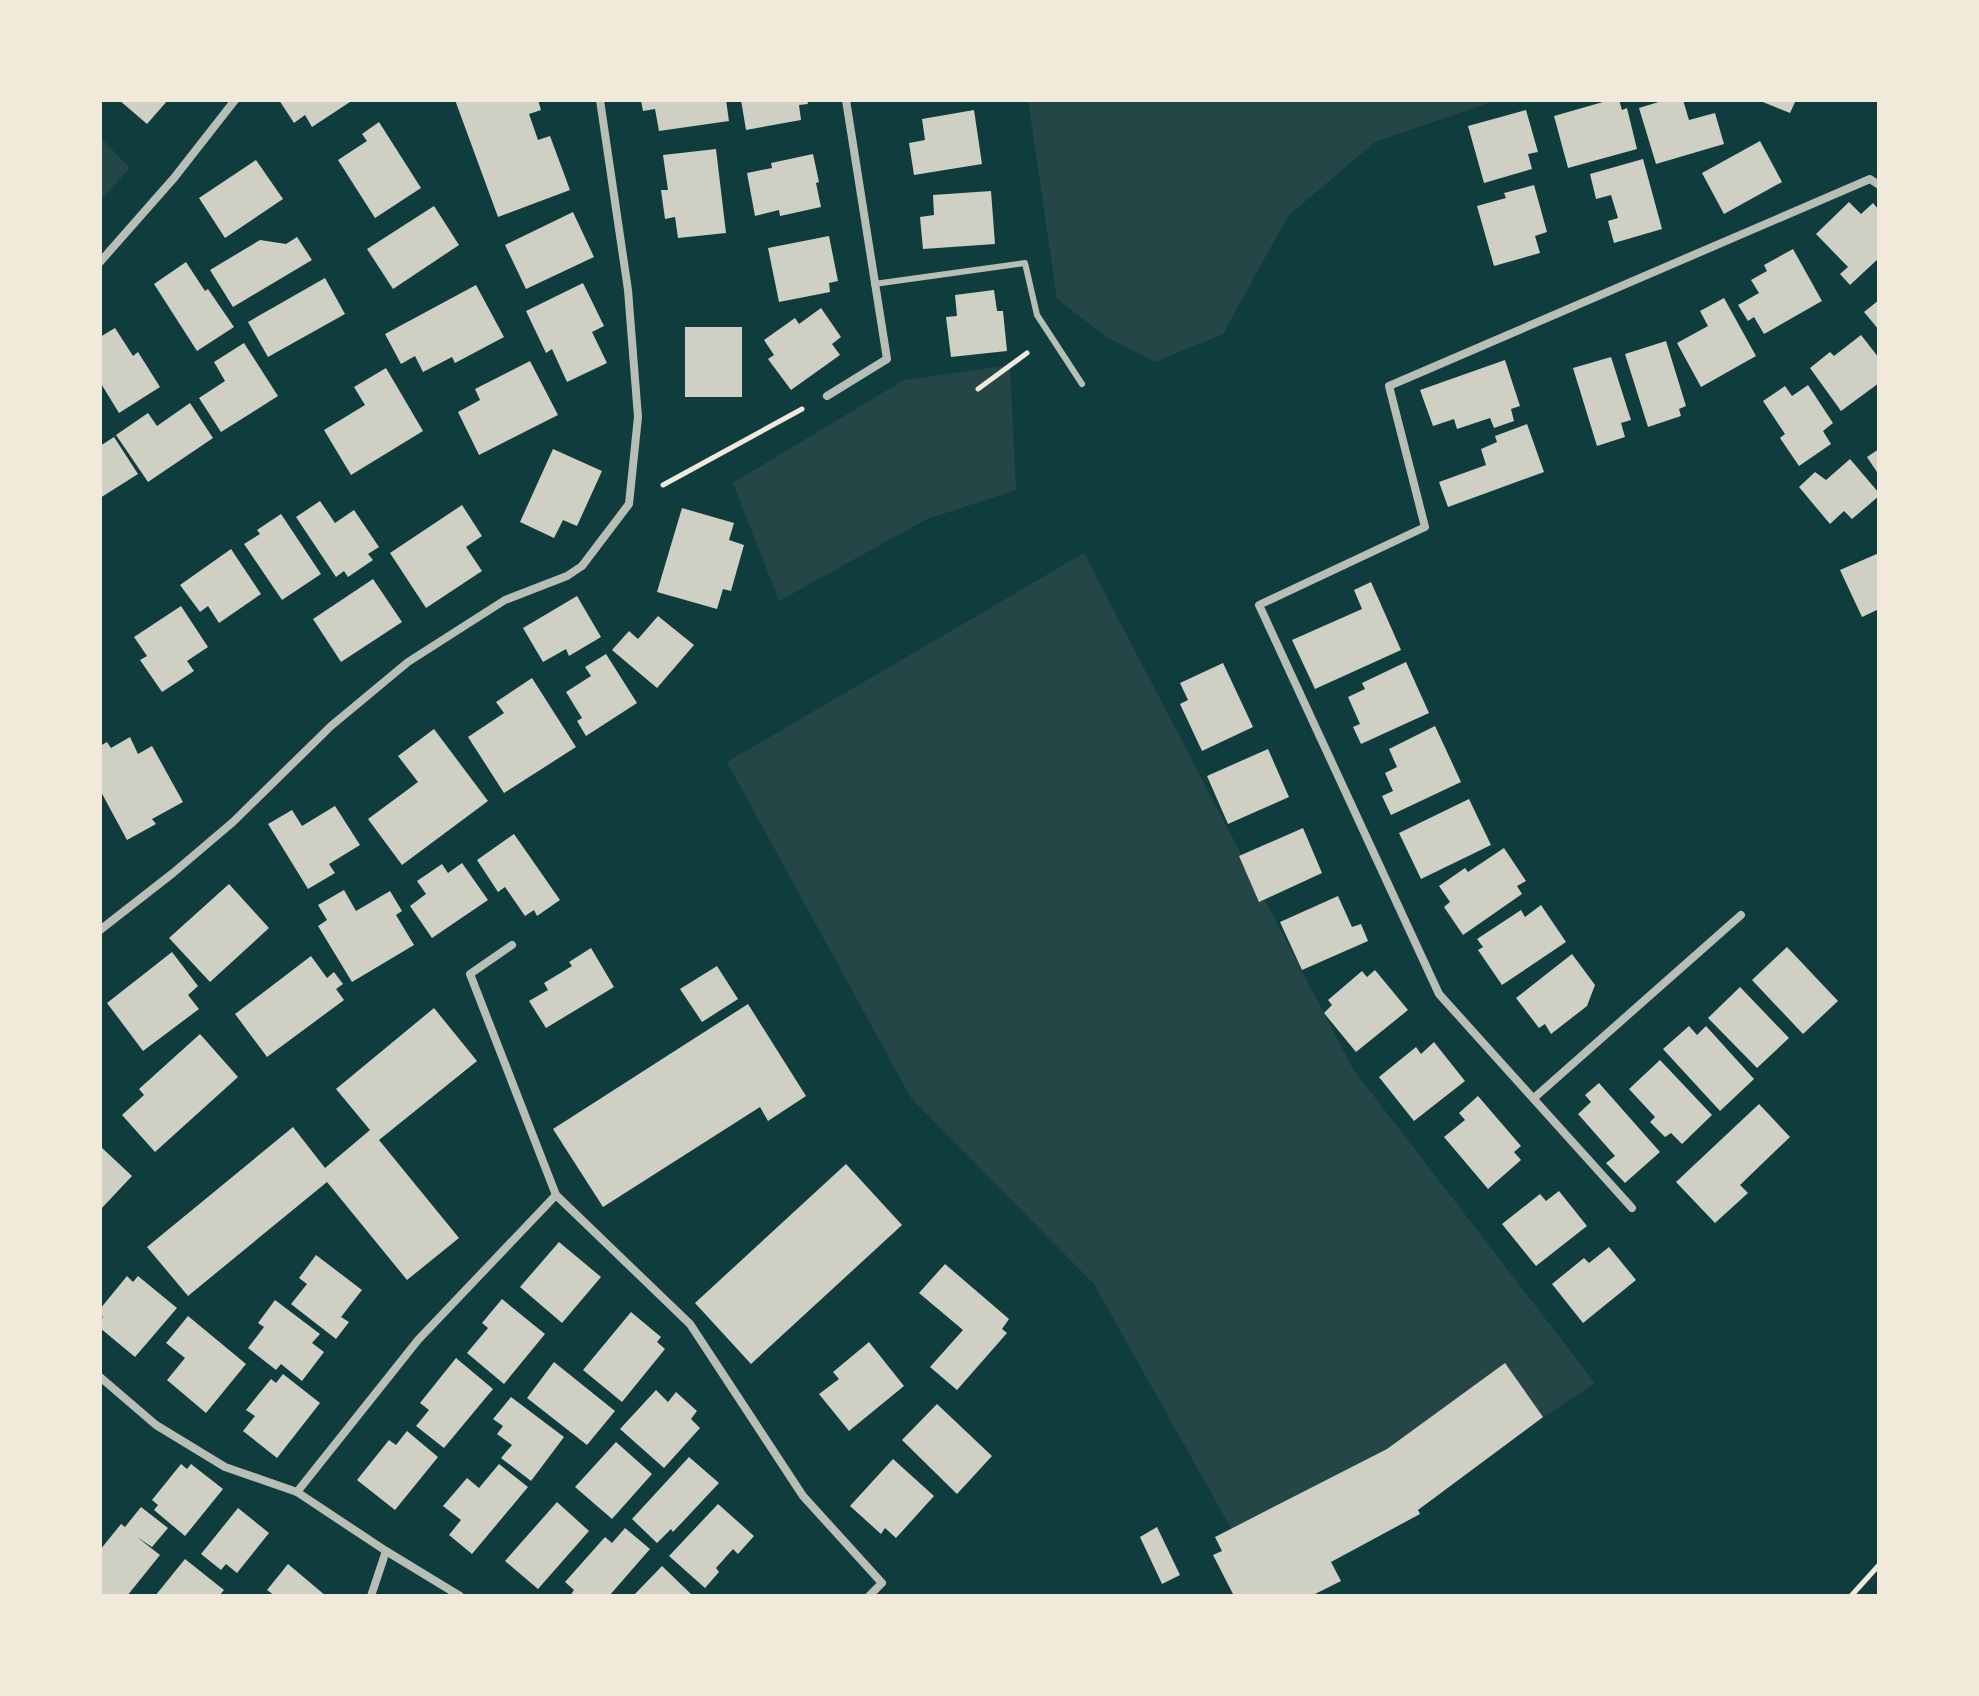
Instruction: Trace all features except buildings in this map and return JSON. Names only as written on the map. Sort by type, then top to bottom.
[{"type":"street","points":[[100,262],[174,178],[235,100]]},
{"type":"street","points":[[100,930],[233,822],[331,726],[408,662],[505,600],[567,576],[582,566],[629,504],[638,417],[628,290],[600,100]]},
{"type":"street","points":[[827,396],[887,359],[846,100]]},
{"type":"street","points":[[1632,1208],[1439,994],[1259,605],[1425,527],[1389,386],[1870,179],[1879,185]]},
{"type":"street","points":[[1534,1098],[1741,915]]},
{"type":"street","points":[[512,945],[470,974],[556,1195],[690,1324],[803,1496],[882,1583],[869,1596]]},
{"type":"street","points":[[297,1492],[418,1340],[556,1195]]},
{"type":"street","points":[[100,1377],[156,1425],[225,1467],[297,1492],[460,1596]]},
{"type":"street","points":[[371,1596],[386,1551]]},
{"type":"lane","points":[[874,284],[1025,263],[1037,315],[1082,384]]},
{"type":"path","points":[[978,389],[1050,335]]},
{"type":"path","points":[[683,474],[780,421]]},
{"type":"path","points":[[1851,1596],[1879,1565]]},
{"type":"shaded area","points":[[1028,100],[1497,100],[1375,142],[1288,216],[1223,334],[1155,362],[1107,337],[1057,299]]},
{"type":"shaded area","points":[[100,137],[130,168],[100,201]]},
{"type":"shaded area","points":[[1010,365],[1016,490],[927,519],[779,601],[733,483],[904,380]]},
{"type":"shaded area","points":[[1084,553],[1353,1069],[1595,1383],[1278,1596],[1269,1596],[1094,1284],[911,1098],[727,762]]}]
